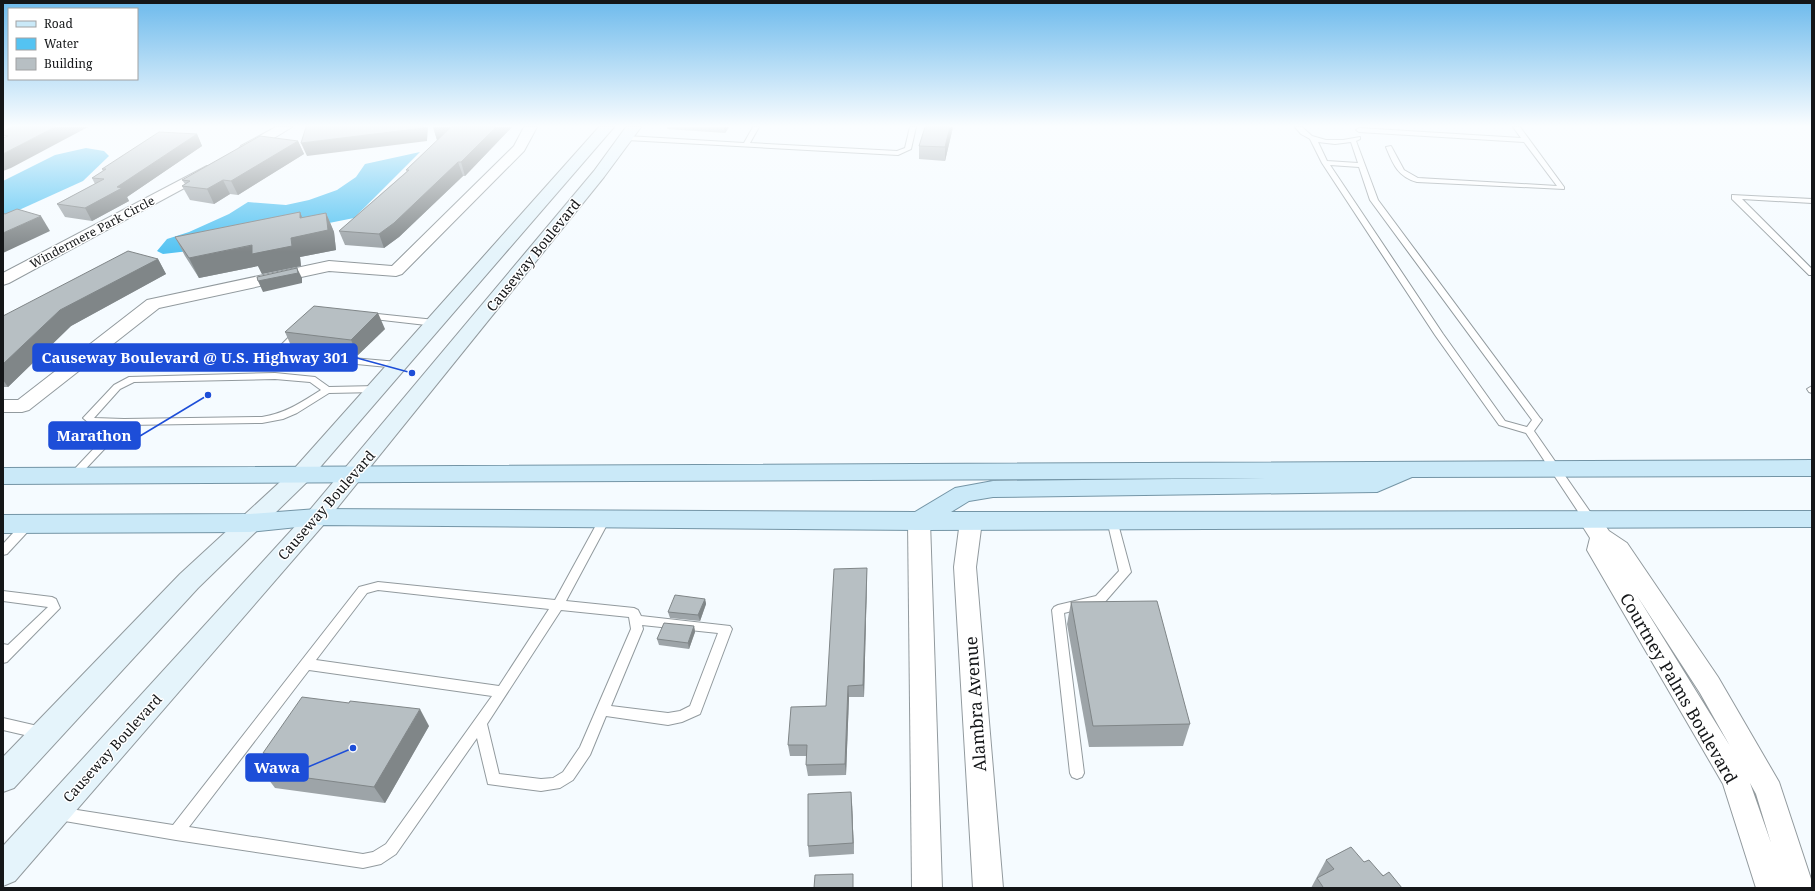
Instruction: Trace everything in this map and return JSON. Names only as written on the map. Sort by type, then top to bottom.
[{"type":"main road","name":"Causeway Boulevard","points":[[3,778],[189,581],[301,475],[571,169]]},
{"type":"main road","name":"Causeway Boulevard","points":[[3,870],[317,517],[603,169]]},
{"type":"main road","points":[[919,521],[963,494],[992,489],[1377,484],[1411,468]]},
{"type":"main road","points":[[3,476],[1411,468],[1812,468]]},
{"type":"main road","points":[[3,524],[250,524],[317,517],[919,521],[1112,520],[1595,528],[1812,519]]},
{"type":"street","name":"Windermere Park Circle","points":[[3,280],[210,169]]},
{"type":"street","points":[[3,406],[22,406],[153,304],[329,266],[396,271],[498,169]]},
{"type":"street","points":[[919,521],[927,888]]},
{"type":"street","name":"Alambra Avenue","points":[[971,521],[965,567],[988,888]]},
{"type":"street","name":"Courtney Palms Boulevard","points":[[1595,528],[1598,550],[1735,780],[1770,888]]},
{"type":"street","name":"Courtney Palms Boulevard","points":[[1595,528],[1619,549],[1710,685],[1769,791],[1799,888]]},
{"type":"lane","points":[[1329,169],[1439,335],[1502,422],[1529,431],[1595,528]]},
{"type":"lane","points":[[1363,169],[1374,200],[1537,420],[1529,431]]},
{"type":"lane","points":[[1399,169],[1402,174],[1407,178],[1417,180],[1562,188],[1547,169]]},
{"type":"lane","points":[[1812,201],[1735,197],[1812,273]]},
{"type":"lane","points":[[356,315],[435,323]]},
{"type":"lane","points":[[304,328],[277,354],[398,365]]},
{"type":"lane","points":[[326,390],[312,379],[275,376],[132,379],[117,387],[88,418],[94,422],[268,419],[280,417],[294,411],[326,390],[377,389]]},
{"type":"lane","points":[[73,476],[124,422]]},
{"type":"lane","points":[[54,813],[363,861],[376,859],[392,849],[502,692],[558,605],[606,519]]},
{"type":"lane","points":[[1078,773],[1058,610],[1100,600],[1125,572],[1112,520]]},
{"type":"lane","points":[[3,551],[28,524]]},
{"type":"lane","points":[[176,833],[363,590],[378,586],[634,613],[637,629],[585,751],[568,776],[555,784],[541,785],[493,780],[480,723]]},
{"type":"lane","points":[[3,596],[19,602],[52,602],[54,608],[5,653]]},
{"type":"lane","points":[[602,710],[668,719],[682,716],[695,710],[726,629],[635,620]]},
{"type":"lane","points":[[305,664],[502,692]]},
{"type":"lane","points":[[3,724],[44,734]]},
{"type":"water","points":[[28,169],[96,169],[83,181],[8,215],[3,215],[3,181]]},
{"type":"water","points":[[362,169],[403,169],[354,218],[189,251],[163,254],[157,251],[167,239],[189,232],[229,214],[248,202],[286,205],[309,200],[337,190],[356,177]]},
{"type":"building","points":[[102,169],[145,169],[117,187],[122,188],[85,208],[57,204],[104,179],[92,178],[106,169]]},
{"type":"building","points":[[202,169],[252,169],[231,181],[223,180],[207,189],[182,186],[190,181],[182,180]]},
{"type":"building","points":[[407,169],[451,169],[394,223],[379,234],[339,231],[409,170],[406,170]]},
{"type":"building","points":[[17,209],[41,216],[3,233],[3,213],[5,214]]},
{"type":"building","points":[[300,212],[300,218],[326,213],[328,230],[291,238],[292,246],[252,254],[252,245],[189,258],[175,237]]},
{"type":"building","points":[[128,251],[158,259],[60,310],[3,364],[3,316]]},
{"type":"building","points":[[297,268],[298,273],[258,281],[257,277]]},
{"type":"building","points":[[314,306],[378,313],[351,340],[285,332]]},
{"type":"building","points":[[867,568],[863,685],[848,686],[845,764],[806,765],[807,745],[788,745],[791,707],[826,706],[834,569]]},
{"type":"building","points":[[675,595],[705,599],[698,615],[668,612]]},
{"type":"building","points":[[1157,601],[1190,724],[1093,726],[1071,602]]},
{"type":"building","points":[[664,623],[694,626],[688,643],[657,639]]},
{"type":"building","points":[[302,697],[349,703],[350,701],[420,709],[374,787],[263,772],[274,755],[263,753]]},
{"type":"building","points":[[851,792],[853,843],[808,846],[808,794]]},
{"type":"building","points":[[1351,847],[1364,862],[1369,860],[1383,876],[1389,872],[1402,888],[1322,888],[1323,887],[1317,878],[1334,869],[1326,860]]},
{"type":"building","points":[[853,874],[853,888],[814,888],[815,875]]},
{"type":"place","name":"Causeway Boulevard @ U.S. Highway 301","points":[[412,373]]},
{"type":"place","name":"Marathon","points":[[208,395]]},
{"type":"place","name":"Wawa","points":[[353,748]]}]
